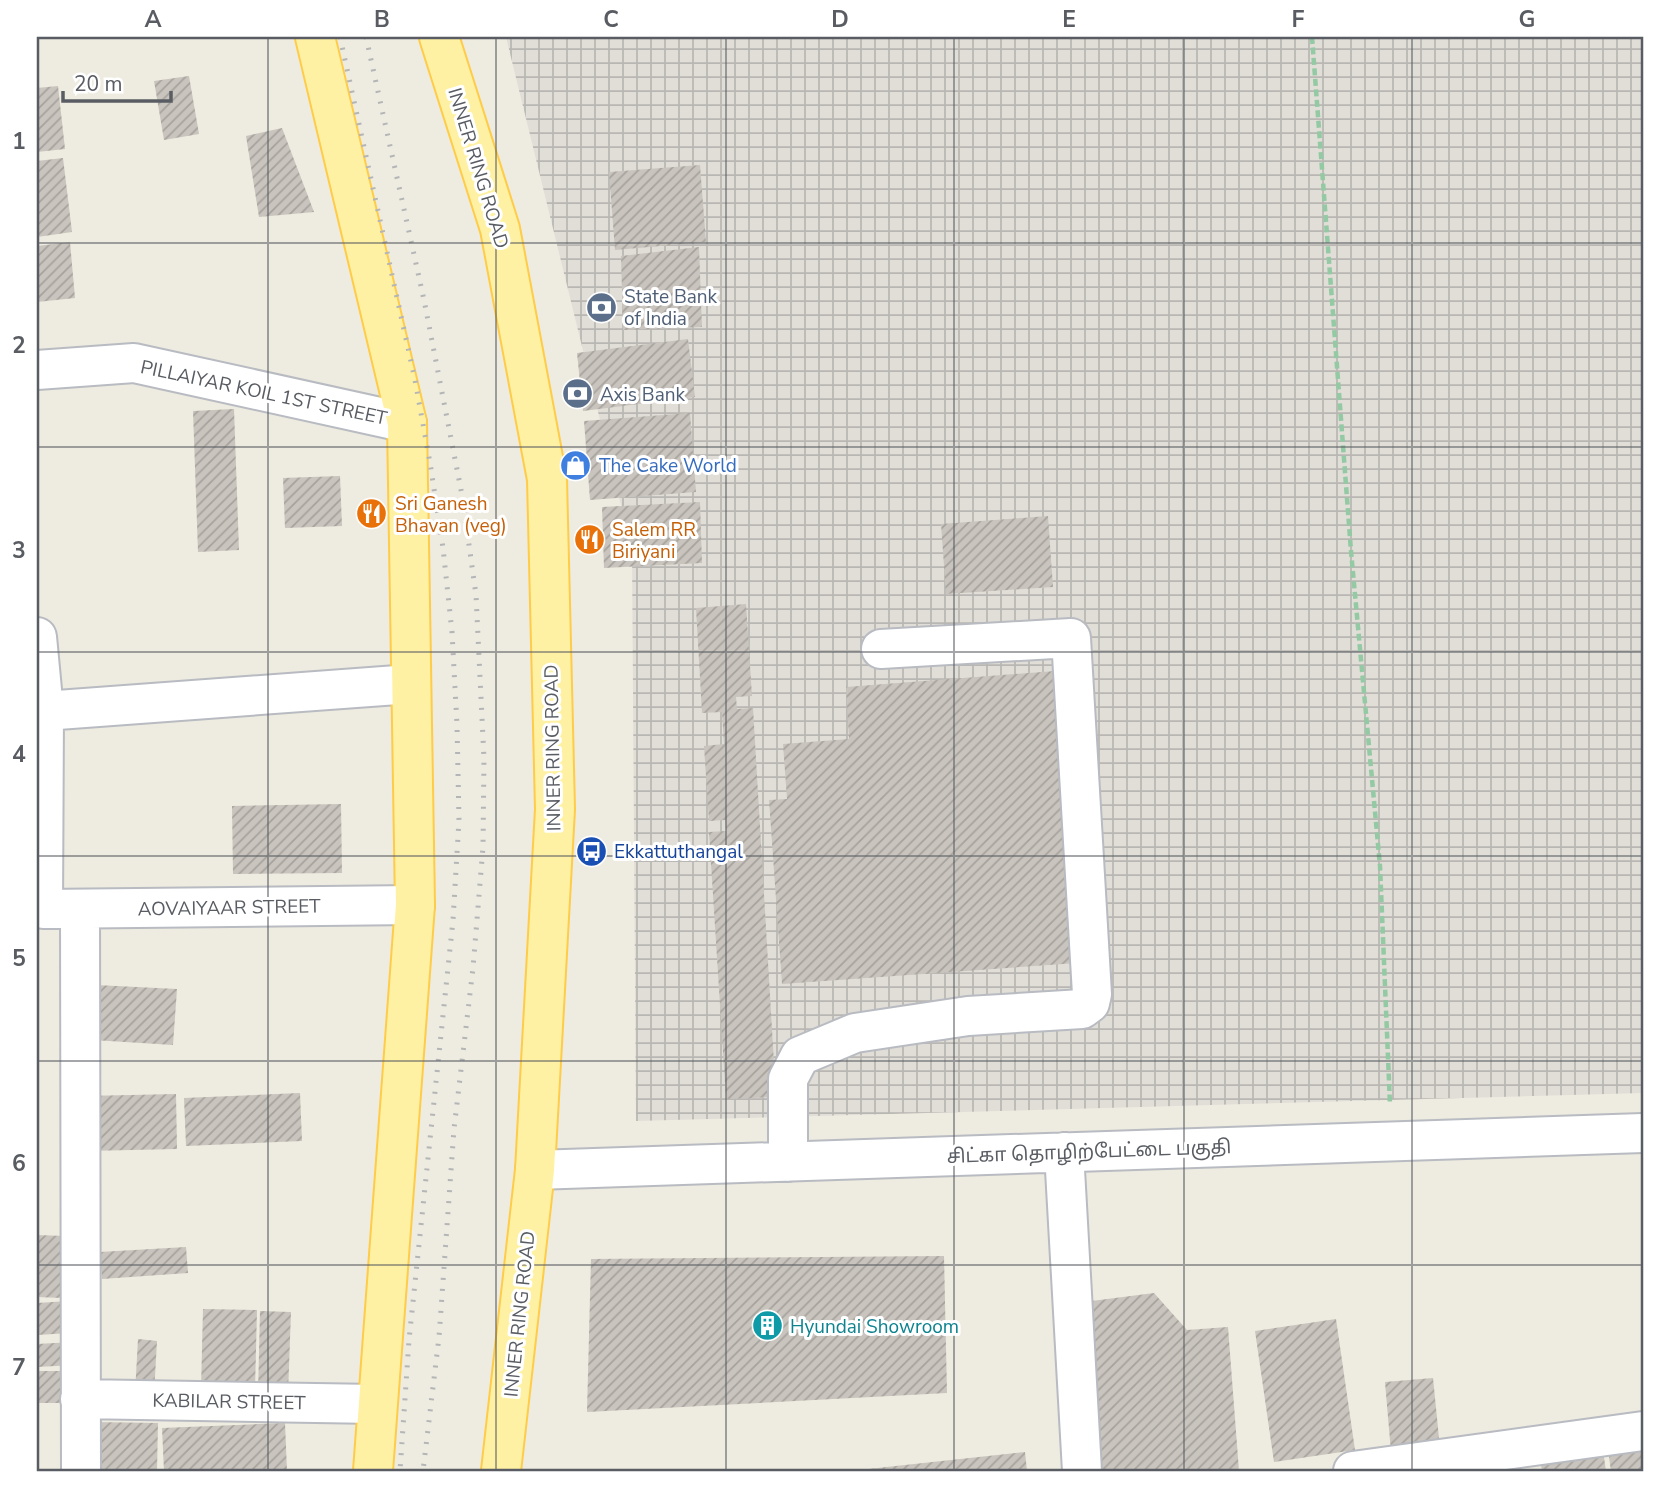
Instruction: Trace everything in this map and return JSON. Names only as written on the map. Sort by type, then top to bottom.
[{"type":"main road","points":[[315,37],[407,424],[415,905],[373,1471]]},
{"type":"main road","name":"INNER RING ROAD","points":[[439,37],[500,229],[547,479],[555,809],[535,1170],[501,1471]]},
{"type":"street","name":"PILLAIYAR KOIL 1ST STREET","points":[[37,370],[134,363],[407,424]]},
{"type":"street","points":[[37,637],[44,711],[411,684]]},
{"type":"street","points":[[788,1162],[788,1079],[800,1056],[855,1033],[968,1016],[1082,1009],[1090,1003],[1092,994],[1071,638],[881,649]]},
{"type":"street","name":"AOVAIYAAR STREET","points":[[44,711],[43,909],[415,905]]},
{"type":"street","points":[[80,909],[81,1471]]},
{"type":"street","name":"சிட்கா தொழிற்பேட்டை பகுதி","points":[[535,1170],[1643,1133]]},
{"type":"street","points":[[1065,1152],[1082,1471]]},
{"type":"street","name":"KABILAR STREET","points":[[80,1399],[377,1404]]},
{"type":"street","points":[[1353,1471],[1643,1431]]},
{"type":"path","points":[[1312,37],[1351,551],[1380,866],[1392,1141]]},
{"type":"shaded area","points":[[506,37],[1643,37],[1643,1093],[636,1121],[632,550]]},
{"type":"building","points":[[189,76],[199,134],[164,140],[154,81]]},
{"type":"building","points":[[58,86],[65,149],[37,152],[37,88]]},
{"type":"building","points":[[282,128],[314,212],[259,217],[246,136]]},
{"type":"building","points":[[63,158],[72,232],[37,237],[37,161]]},
{"type":"building","points":[[700,165],[706,242],[615,250],[609,172]]},
{"type":"building","points":[[70,242],[75,298],[37,302],[37,246]]},
{"type":"building","points":[[699,247],[702,327],[623,330],[621,256]]},
{"type":"building","points":[[688,339],[695,397],[583,411],[577,353]]},
{"type":"building","points":[[234,409],[239,550],[198,552],[193,411]]},
{"type":"building","points":[[690,413],[696,492],[590,500],[584,421]]},
{"type":"building","points":[[340,476],[342,526],[285,528],[283,478]]},
{"type":"building","points":[[700,502],[702,563],[604,568],[602,507]]},
{"type":"building","points":[[1048,516],[1053,587],[946,594],[941,524]]},
{"type":"building","points":[[746,604],[752,696],[736,697],[737,709],[753,708],[776,1097],[726,1099],[709,832],[726,831],[725,820],[709,821],[704,746],[724,744],[722,712],[702,713],[696,608]]},
{"type":"building","points":[[1055,671],[1077,963],[782,984],[769,800],[787,799],[783,744],[849,739],[846,687]]},
{"type":"building","points":[[341,804],[342,873],[233,874],[232,806]]},
{"type":"building","points":[[96,985],[177,989],[173,1045],[93,1040]]},
{"type":"building","points":[[300,1093],[302,1141],[186,1146],[184,1098]]},
{"type":"building","points":[[176,1094],[177,1149],[86,1151],[85,1096]]},
{"type":"building","points":[[37,1235],[64,1236],[62,1298],[37,1297]]},
{"type":"building","points":[[186,1247],[188,1273],[102,1279],[100,1252]]},
{"type":"building","name":"Hyundai Showroom","points":[[944,1256],[947,1393],[587,1412],[591,1259]]},
{"type":"building","points":[[1154,1293],[1187,1330],[1228,1327],[1239,1471],[1090,1471],[1084,1302]]},
{"type":"building","points":[[69,1301],[70,1333],[37,1335],[37,1303]]},
{"type":"building","points":[[203,1309],[257,1310],[255,1389],[201,1389]]},
{"type":"building","points":[[260,1311],[291,1312],[288,1394],[258,1394]]},
{"type":"building","points":[[1336,1319],[1355,1450],[1274,1462],[1255,1331]]},
{"type":"building","points":[[138,1339],[157,1341],[154,1394],[135,1393]]},
{"type":"building","points":[[73,1342],[74,1365],[37,1367],[37,1344]]},
{"type":"building","points":[[37,1371],[74,1371],[74,1403],[37,1403]]},
{"type":"building","points":[[1433,1378],[1440,1448],[1391,1452],[1385,1382]]},
{"type":"building","points":[[90,1422],[158,1423],[157,1471],[88,1471]]},
{"type":"building","points":[[285,1423],[287,1471],[164,1471],[162,1428]]},
{"type":"building","points":[[1602,1444],[1606,1471],[1542,1471],[1539,1454]]},
{"type":"building","points":[[1643,1446],[1643,1471],[1611,1471],[1608,1450]]},
{"type":"building","points":[[1025,1452],[1027,1471],[868,1471],[868,1469]]},
{"type":"railway","points":[[340,37],[415,380],[430,463],[452,632],[457,725],[459,820],[453,920],[409,1340],[400,1471]]},
{"type":"railway","points":[[366,37],[424,300],[462,495],[476,595],[484,759],[483,847],[473,968],[454,1129],[439,1337],[423,1471]]},
{"type":"place","name":"State Bank of India","points":[[601,307]]},
{"type":"place","name":"Axis Bank","points":[[577,394]]},
{"type":"place","name":"The Cake World","points":[[576,465]]},
{"type":"place","name":"Sri Ganesh Bhavan (veg)","points":[[372,514]]},
{"type":"place","name":"Salem RR Biriyani","points":[[589,540]]},
{"type":"place","name":"Ekkattuthangal","points":[[591,851]]},
{"type":"place","name":"Hyundai Showroom","points":[[767,1326]]}]
